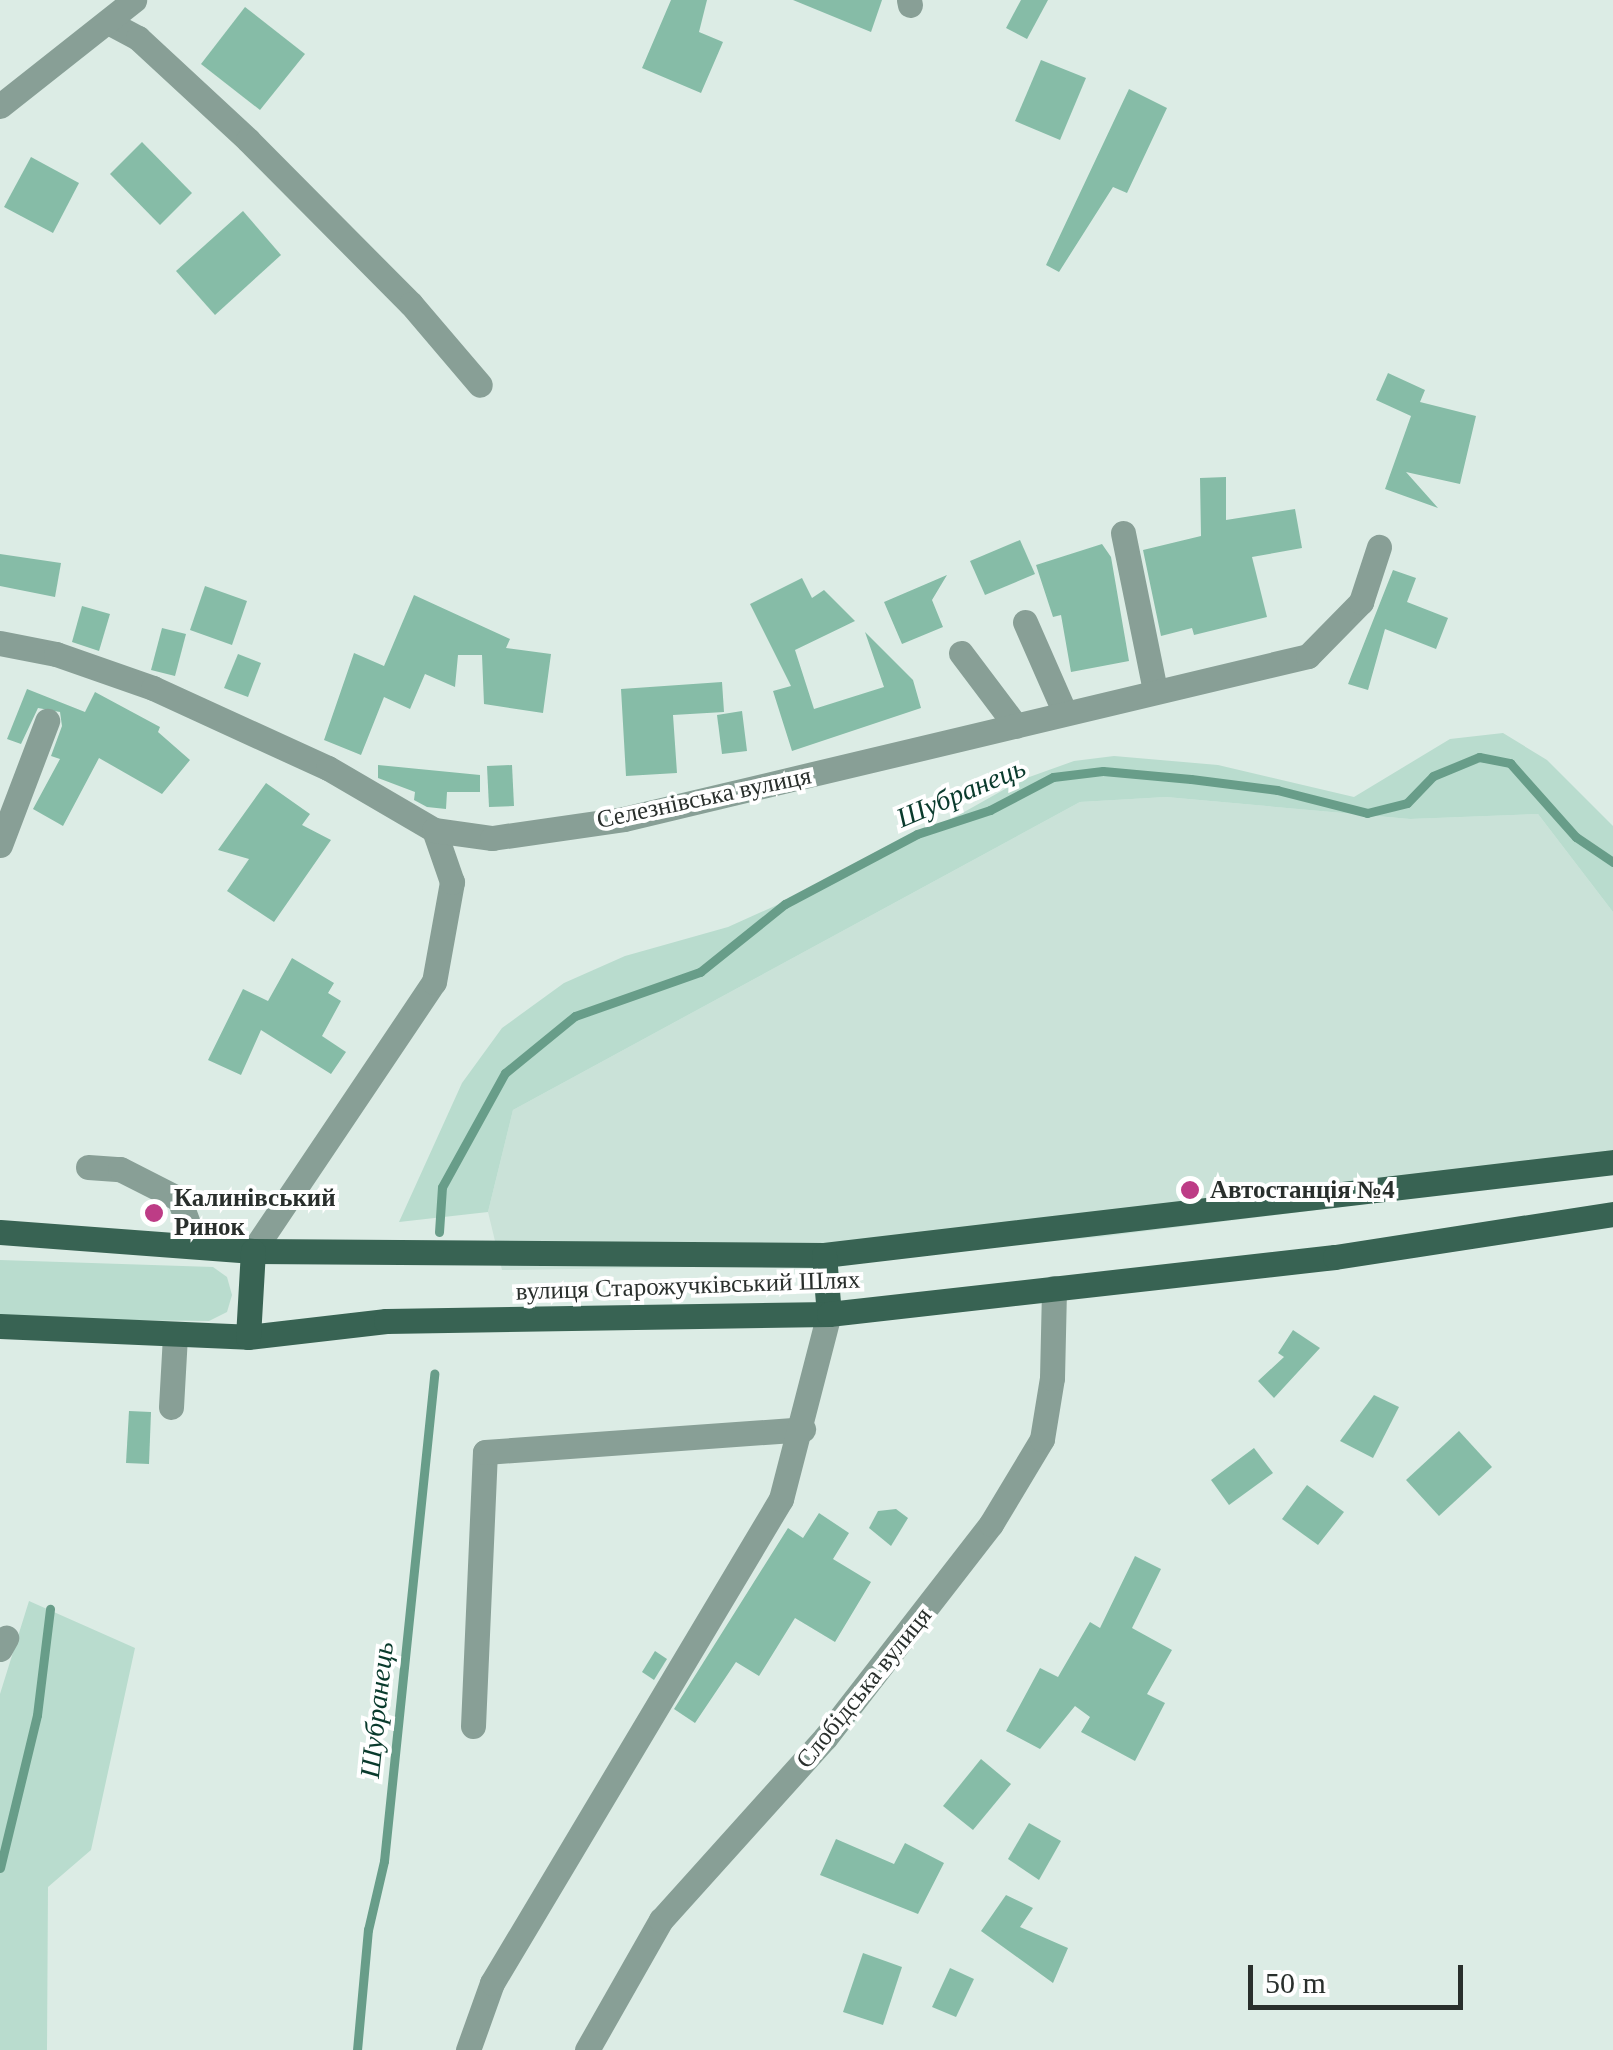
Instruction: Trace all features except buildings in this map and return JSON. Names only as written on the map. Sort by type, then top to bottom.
[{"type":"main road","name":"вулиця Старожучківський Шлях","points":[[0,1232],[254,1252],[824,1255],[1613,1162]]},
{"type":"main road","name":"вулиця Старожучківський Шлях","points":[[0,1326],[248,1336],[386,1321],[488,1323],[829,1314],[1334,1257],[1613,1214]]},
{"type":"main road","points":[[248,1336],[254,1252]]},
{"type":"main road","points":[[824,1255],[829,1314]]},
{"type":"street","points":[[0,106],[134,0]]},
{"type":"street","points":[[108,22],[138,38],[248,140],[411,304],[480,385]]},
{"type":"street","points":[[1124,532],[1156,690]]},
{"type":"street","name":"Селезнівська вулиця","points":[[434,830],[492,838],[624,819],[1308,656],[1361,602],[1379,547]]},
{"type":"street","points":[[1025,622],[1064,713]]},
{"type":"street","points":[[0,643],[56,654],[153,688],[328,768],[434,830],[452,882],[434,982],[254,1252]]},
{"type":"street","points":[[961,653],[1016,726]]},
{"type":"street","points":[[0,845],[48,721]]},
{"type":"street","points":[[88,1167],[120,1169],[179,1199],[196,1245]]},
{"type":"street","name":"Слобідська вулиця","points":[[587,2050],[661,1920],[825,1738],[991,1524],[1042,1439],[1054,1288]]},
{"type":"street","points":[[468,2050],[492,1983],[781,1499],[803,1429],[829,1314]]},
{"type":"street","points":[[171,1407],[175,1336]]},
{"type":"street","points":[[473,1726],[485,1452],[803,1429]]},
{"type":"shaded area","points":[[1503,733],[1547,760],[1613,826],[1613,912],[1538,814],[1410,819],[1166,797],[1080,802],[513,1110],[488,1212],[399,1222],[462,1083],[502,1028],[564,983],[625,956],[728,927],[884,857],[1021,780],[1074,761],[1114,756],[1218,765],[1354,797],[1450,739]]},
{"type":"shaded area","points":[[1166,797],[1410,819],[1538,814],[1613,912],[1613,1173],[1100,1237],[772,1266],[502,1270],[488,1212],[513,1110],[1080,802]]},
{"type":"shaded area","points":[[0,1260],[213,1267],[227,1277],[232,1295],[227,1312],[209,1321],[0,1319]]},
{"type":"shaded area","points":[[29,1601],[135,1648],[91,1850],[48,1887],[47,2050],[0,2050],[0,1694]]},
{"type":"waterway","name":"Шубранець","points":[[439,1232],[442,1187],[505,1073],[575,1016],[700,972],[785,904],[917,834],[990,810],[1053,777],[1103,771],[1191,779],[1277,790],[1367,813],[1407,803],[1433,776],[1479,757],[1510,763],[1576,837],[1613,862]]},
{"type":"waterway","name":"Шубранець","points":[[357,2050],[368,1930],[384,1861],[434,1374]]},
{"type":"waterway","points":[[0,1868],[37,1715],[50,1609]]},
{"type":"place","name":"Автостанція №4","points":[[1190,1190]]},
{"type":"place","name":"Калинівський Ринок","points":[[154,1213]]}]
